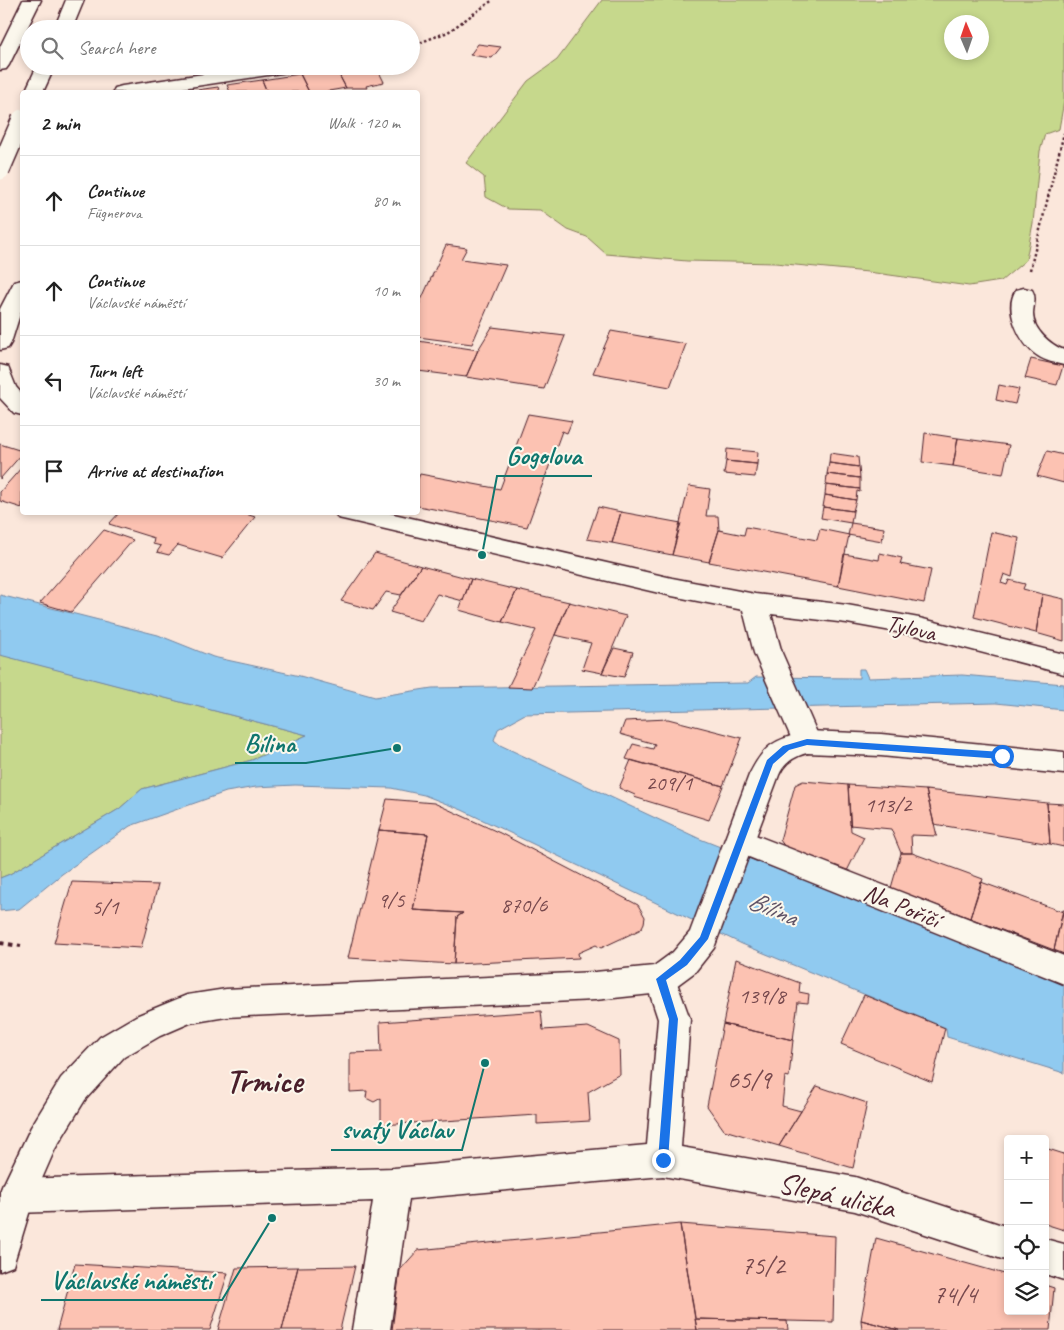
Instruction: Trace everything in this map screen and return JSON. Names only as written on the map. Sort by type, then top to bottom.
[{"type":"main road","points":[[22,20],[32,0]]},
{"type":"main road","points":[[67,20],[75,0]]},
{"type":"main road","points":[[69,20],[83,0]]},
{"type":"main road","points":[[0,65],[20,24]]},
{"type":"main road","points":[[35,90],[42,75]]},
{"type":"main road","points":[[135,90],[235,75]]},
{"type":"main road","points":[[0,170],[20,124]]},
{"type":"main road","points":[[0,134],[20,139]]},
{"type":"main road","points":[[0,342],[13,303],[20,291]]},
{"type":"main road","points":[[1024,295],[1022,318],[1030,333],[1045,351],[1064,358]]},
{"type":"main road","points":[[2,383],[20,406]]},
{"type":"main road","name":"Tylova","points":[[360,515],[672,587],[755,603],[847,614],[919,627],[1064,664]]},
{"type":"main road","points":[[755,603],[768,653],[801,730]]},
{"type":"main road","points":[[801,730],[937,750],[1064,763]]},
{"type":"main road","points":[[0,1254],[16,1196],[43,1138],[80,1082],[112,1047],[148,1026],[187,1009],[226,1003],[595,986],[661,979],[684,962],[704,939],[770,762],[786,748],[801,730]]},
{"type":"main road","name":"Na Poříčí","points":[[740,841],[1064,970]]},
{"type":"main road","points":[[661,979],[674,1019],[663,1160]]},
{"type":"main road","name":"Slepá ulička","points":[[16,1196],[394,1184],[663,1160],[855,1194],[1004,1243]]},
{"type":"main road","points":[[371,1330],[394,1184]]},
{"type":"main road","points":[[1049,1257],[1064,1262]]},
{"type":"path","points":[[420,43],[448,32],[490,4],[493,0]]},
{"type":"path","points":[[1024,295],[1064,132]]},
{"type":"path","points":[[0,943],[21,946]]},
{"type":"green space","points":[[602,0],[1064,0],[1064,101],[1059,129],[1045,134],[1040,151],[1033,223],[1026,260],[1001,281],[969,286],[868,272],[775,263],[687,261],[606,254],[587,237],[568,230],[540,210],[508,209],[486,197],[484,177],[466,163],[528,81],[557,60]]},
{"type":"green space","points":[[0,655],[307,735],[252,760],[142,789],[119,809],[10,874],[0,878]]},
{"type":"water","points":[[0,595],[158,635],[213,657],[300,676],[375,697],[432,688],[748,683],[756,677],[859,678],[859,669],[864,669],[868,678],[962,675],[1064,684],[1064,710],[996,703],[525,714],[498,729],[494,740],[500,745],[700,839],[1064,982],[1064,1073],[947,1037],[946,1028],[742,944],[462,810],[424,795],[391,788],[295,785],[256,787],[226,792],[130,826],[62,874],[19,909],[0,911],[0,878],[10,874],[119,809],[142,789],[252,760],[307,735],[0,655]]},
{"type":"building","points":[[478,44],[501,47],[492,58],[470,55]]},
{"type":"building","points":[[300,75],[339,75],[346,88],[335,90],[308,90]]},
{"type":"building","points":[[300,75],[308,90],[266,90],[262,80]]},
{"type":"building","points":[[339,75],[380,75],[384,82],[366,86],[367,88],[346,88]]},
{"type":"building","points":[[262,80],[266,90],[229,90],[227,85]]},
{"type":"building","points":[[218,87],[219,90],[197,90]]},
{"type":"building","points":[[446,245],[467,248],[461,259],[506,265],[472,344],[420,337],[420,303]]},
{"type":"building","points":[[492,327],[565,336],[544,389],[466,377],[478,350]]},
{"type":"building","points":[[611,331],[686,344],[670,387],[593,373]]},
{"type":"building","points":[[420,341],[478,350],[466,377],[420,371]]},
{"type":"building","points":[[1031,359],[1063,366],[1057,385],[1025,378]]},
{"type":"building","points":[[999,385],[1019,389],[1015,404],[996,400]]},
{"type":"building","points":[[528,414],[572,421],[567,433],[562,431],[527,527],[420,506],[420,474],[500,489]]},
{"type":"building","points":[[925,433],[958,438],[953,466],[922,462]]},
{"type":"building","points":[[958,438],[1009,445],[1003,474],[953,466]]},
{"type":"building","points":[[0,444],[20,450],[20,456],[0,479]]},
{"type":"building","points":[[727,449],[758,452],[757,464],[726,461]]},
{"type":"building","points":[[1047,451],[1064,455],[1064,483],[1037,476]]},
{"type":"building","points":[[830,453],[858,457],[859,467],[829,463]]},
{"type":"building","points":[[726,461],[757,464],[755,477],[724,474]]},
{"type":"building","points":[[829,463],[859,467],[860,478],[827,474]]},
{"type":"building","points":[[20,469],[20,507],[0,501],[0,492]]},
{"type":"building","points":[[827,474],[860,478],[860,489],[826,485]]},
{"type":"building","points":[[826,485],[860,489],[860,492],[857,491],[856,500],[825,495]]},
{"type":"building","points":[[689,486],[710,489],[706,516],[718,516],[719,530],[709,562],[672,555]]},
{"type":"building","points":[[825,495],[856,500],[853,511],[823,507]]},
{"type":"building","points":[[598,507],[621,512],[612,543],[587,539]]},
{"type":"building","points":[[823,507],[853,511],[851,523],[821,518]]},
{"type":"building","points":[[621,512],[681,523],[672,555],[612,543]]},
{"type":"building","points":[[117,515],[249,515],[255,517],[222,558],[178,545],[169,555],[157,552],[161,546],[153,544],[154,538],[109,524]]},
{"type":"building","points":[[851,523],[884,528],[882,541],[848,535]]},
{"type":"building","points":[[746,527],[817,540],[820,529],[849,535],[838,586],[709,562],[719,530],[744,535]]},
{"type":"building","points":[[104,530],[133,540],[71,612],[40,603]]},
{"type":"building","points":[[991,532],[1019,538],[1012,577],[1004,574],[1001,583],[1007,585],[1009,580],[1025,584],[1023,589],[1042,594],[1036,633],[974,617]]},
{"type":"building","points":[[375,553],[421,566],[401,595],[386,592],[373,610],[341,601]]},
{"type":"building","points":[[880,553],[902,558],[900,564],[931,570],[924,603],[838,586],[844,554],[879,560]]},
{"type":"building","points":[[421,566],[471,579],[463,601],[437,594],[421,621],[390,612]]},
{"type":"building","points":[[471,579],[517,590],[502,622],[459,610]]},
{"type":"building","points":[[517,590],[569,602],[532,688],[508,687],[536,630],[502,622]]},
{"type":"building","points":[[1042,594],[1064,599],[1064,641],[1036,633]]},
{"type":"building","points":[[569,602],[626,616],[602,673],[582,669],[591,643],[555,635]]},
{"type":"building","points":[[614,648],[633,652],[624,677],[602,673]]},
{"type":"building","points":[[668,719],[742,738],[723,786],[626,759],[633,744],[653,749],[655,744],[620,734],[625,721]]},
{"type":"building","points":[[631,760],[723,786],[709,820],[634,797],[635,795],[619,788]]},
{"type":"building","points":[[803,781],[848,785],[851,831],[864,837],[847,871],[785,847],[780,840],[795,785]]},
{"type":"building","points":[[848,785],[926,790],[937,836],[911,835],[912,853],[901,853],[891,829],[850,825]]},
{"type":"building","points":[[926,790],[1047,803],[1050,844],[934,824]]},
{"type":"building","points":[[387,799],[434,803],[500,833],[638,905],[645,917],[644,923],[641,929],[601,948],[596,945],[578,953],[579,958],[454,964],[457,917],[463,913],[413,910],[428,834],[379,830]]},
{"type":"building","points":[[1047,803],[1064,804],[1064,847],[1050,844]]},
{"type":"building","points":[[379,830],[428,834],[413,910],[463,913],[457,917],[454,964],[348,958]]},
{"type":"building","points":[[901,853],[912,853],[983,879],[970,918],[891,888]]},
{"type":"building","points":[[72,882],[158,885],[141,948],[54,943]]},
{"type":"building","points":[[981,882],[1063,912],[1054,950],[970,918]]},
{"type":"building","points":[[1064,910],[1064,954],[1054,950]]},
{"type":"building","points":[[736,959],[800,983],[799,992],[809,994],[808,1003],[798,1002],[793,1040],[723,1024]]},
{"type":"building","points":[[864,995],[945,1028],[932,1082],[841,1044]]},
{"type":"building","points":[[541,1011],[543,1030],[588,1027],[619,1041],[620,1074],[588,1092],[590,1121],[537,1124],[537,1115],[381,1125],[381,1098],[374,1102],[366,1098],[367,1091],[350,1092],[350,1053],[381,1052],[380,1022]]},
{"type":"building","points":[[723,1024],[793,1040],[789,1077],[785,1076],[782,1106],[801,1111],[779,1146],[724,1130],[707,1106]]},
{"type":"building","points":[[817,1086],[867,1103],[853,1168],[779,1146]]},
{"type":"building","points":[[1049,1149],[1064,1154],[1064,1230],[1049,1225]]},
{"type":"building","points":[[680,1224],[835,1236],[833,1322],[695,1319]]},
{"type":"building","points":[[680,1224],[697,1330],[392,1330],[400,1270],[418,1250]]},
{"type":"building","points":[[876,1238],[1004,1274],[1004,1315],[1049,1315],[1049,1286],[1054,1288],[1050,1330],[899,1330],[861,1320]]},
{"type":"building","points":[[75,1264],[228,1273],[210,1330],[57,1330]]},
{"type":"building","points":[[355,1266],[340,1330],[282,1330],[298,1267]]},
{"type":"building","points":[[298,1267],[282,1330],[218,1330],[236,1268]]},
{"type":"building","points":[[695,1319],[787,1321],[788,1330],[697,1330]]},
{"type":"building","points":[[861,1320],[899,1330],[862,1330]]},
{"type":"place","name":"Gogolova","points":[[482,555]]},
{"type":"place","name":"Bílina","points":[[397,748]]},
{"type":"place","name":"svatý Václav","points":[[485,1063]]},
{"type":"place","name":"Václavské náměstí","points":[[272,1218]]},
{"type":"district","name":"Trmice","points":[[264,1080]]},
{"type":"route","points":[[663,1160],[674,1019],[661,979],[684,962],[704,939],[770,762],[786,748],[807,742],[1002,756]]}]
